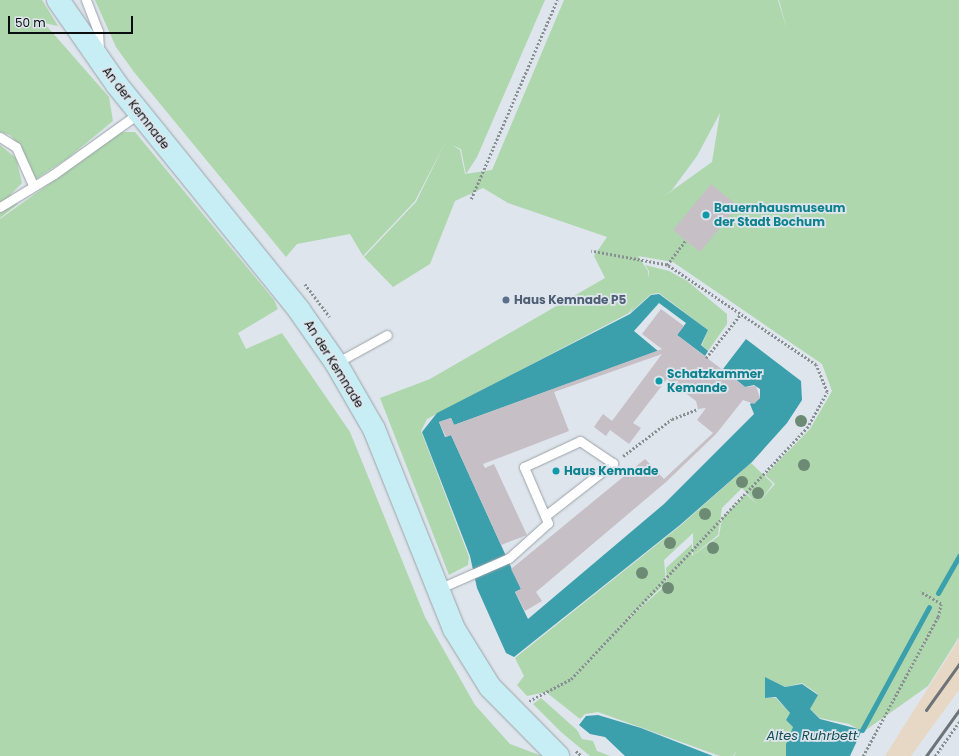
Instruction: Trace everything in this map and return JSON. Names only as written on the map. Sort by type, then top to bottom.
[{"type":"main road","name":"An der Kemnade","points":[[58,0],[100,62],[139,113],[268,270],[336,363],[374,429],[437,590],[454,629],[490,687],[552,751]]},
{"type":"lane","points":[[86,0],[98,31],[100,62]]},
{"type":"lane","points":[[0,207],[33,185],[54,174],[139,113]]},
{"type":"lane","points":[[0,137],[16,147],[33,185]]},
{"type":"lane","points":[[336,363],[387,335]]},
{"type":"lane","points":[[437,590],[470,577],[509,558],[548,523],[545,516],[524,467],[580,441],[613,463],[545,516]]},
{"type":"path","points":[[471,199],[557,0]]},
{"type":"path","points":[[667,265],[686,240]]},
{"type":"path","points":[[526,702],[571,679],[807,428],[827,392],[816,365],[667,265],[591,252]]},
{"type":"path","points":[[706,358],[740,315]]},
{"type":"path","points":[[613,463],[672,419],[698,409]]},
{"type":"path","points":[[863,756],[938,616],[941,604],[920,592]]},
{"type":"path","points":[[935,756],[959,722]]},
{"type":"shaded area","points":[[959,639],[959,690],[911,756],[885,756]]},
{"type":"green space","points":[[0,0],[42,0],[58,26],[44,23],[109,97],[113,121],[68,158],[36,179],[20,147],[10,135],[0,132]]},
{"type":"green space","points":[[95,0],[545,0],[477,157],[466,174],[492,170],[564,0],[778,0],[787,30],[779,0],[959,0],[959,637],[928,686],[863,732],[849,724],[820,718],[810,709],[818,694],[802,683],[785,687],[765,677],[765,698],[776,698],[790,713],[786,720],[793,727],[786,744],[786,756],[734,756],[737,750],[733,756],[720,756],[598,712],[585,714],[580,719],[546,692],[527,696],[517,685],[524,676],[515,658],[680,526],[751,463],[773,484],[760,501],[775,484],[765,475],[810,429],[832,391],[822,364],[673,262],[638,256],[648,271],[648,279],[649,271],[645,265],[669,271],[687,281],[727,314],[727,324],[708,351],[702,345],[708,330],[659,293],[651,294],[630,313],[634,305],[629,313],[427,419],[421,431],[469,557],[468,565],[449,575],[380,398],[430,379],[605,278],[594,256],[607,237],[508,203],[483,188],[455,201],[430,264],[393,287],[364,257],[416,202],[446,141],[415,201],[363,256],[350,234],[297,244],[286,257],[134,72],[116,47]],"holes":[[[720,113],[712,162],[663,197],[672,190],[697,156]],[[452,145],[461,149],[465,174],[460,150]],[[742,488],[757,504],[746,494],[722,518],[719,536],[692,556],[692,544],[666,568],[667,584],[610,635],[666,583],[664,560],[693,533],[693,555],[718,535],[722,508]]]},
{"type":"green space","points":[[120,132],[135,132],[274,300],[278,309],[238,333],[246,349],[282,333],[350,432],[425,617],[475,705],[510,744],[542,756],[0,756],[0,219]]},
{"type":"green space","points":[[0,145],[16,158],[22,183],[11,194],[18,204],[0,218]]},
{"type":"green space","points":[[541,698],[577,730],[582,739],[593,741],[597,751],[610,756],[590,756],[561,732],[533,704]]},
{"type":"water","points":[[659,294],[708,330],[701,345],[708,351],[705,356],[677,335],[686,323],[659,303],[634,331],[658,351],[454,425],[451,418],[439,422],[445,437],[451,435],[521,589],[515,592],[528,619],[664,504],[754,414],[750,404],[760,398],[760,389],[754,385],[745,387],[723,369],[746,339],[801,381],[802,400],[787,423],[752,462],[680,525],[514,657],[506,653],[477,588],[470,556],[422,432],[437,413],[630,314],[651,295]]},
{"type":"water","name":"Altes Ruhrbett","points":[[765,677],[785,687],[802,684],[818,695],[810,709],[820,719],[862,730],[850,756],[786,756],[786,744],[793,727],[786,720],[790,713],[776,697],[765,698]]},
{"type":"water","points":[[598,715],[641,728],[713,756],[625,756],[605,737],[590,734],[579,725],[586,716]]},
{"type":"building","points":[[711,184],[738,206],[700,252],[673,230]]},
{"type":"building","points":[[661,309],[684,326],[677,335],[745,387],[756,386],[760,398],[754,404],[743,400],[716,434],[666,482],[536,592],[542,601],[525,611],[515,592],[521,589],[511,569],[645,459],[664,479],[713,433],[697,420],[706,408],[698,409],[696,401],[667,379],[633,423],[641,428],[629,444],[610,430],[606,436],[594,427],[603,414],[612,421],[662,354],[554,392],[569,431],[483,464],[485,468],[494,464],[527,535],[501,545],[451,435],[446,437],[439,422],[451,418],[454,425],[662,349],[642,334]]},
{"type":"waterway","points":[[938,593],[959,556]]},
{"type":"waterway","points":[[862,730],[929,607]]},
{"type":"railway","points":[[926,710],[959,664]]},
{"type":"railway","points":[[926,756],[959,710]]},
{"type":"place","name":"Bauernhausmuseum der Stadt Bochum","points":[[706,215]]},
{"type":"place","name":"Haus Kemnade P5","points":[[506,300]]},
{"type":"place","name":"Schatzkammer Kemande","points":[[659,381]]},
{"type":"place","name":"Haus Kemnade","points":[[556,471]]}]
